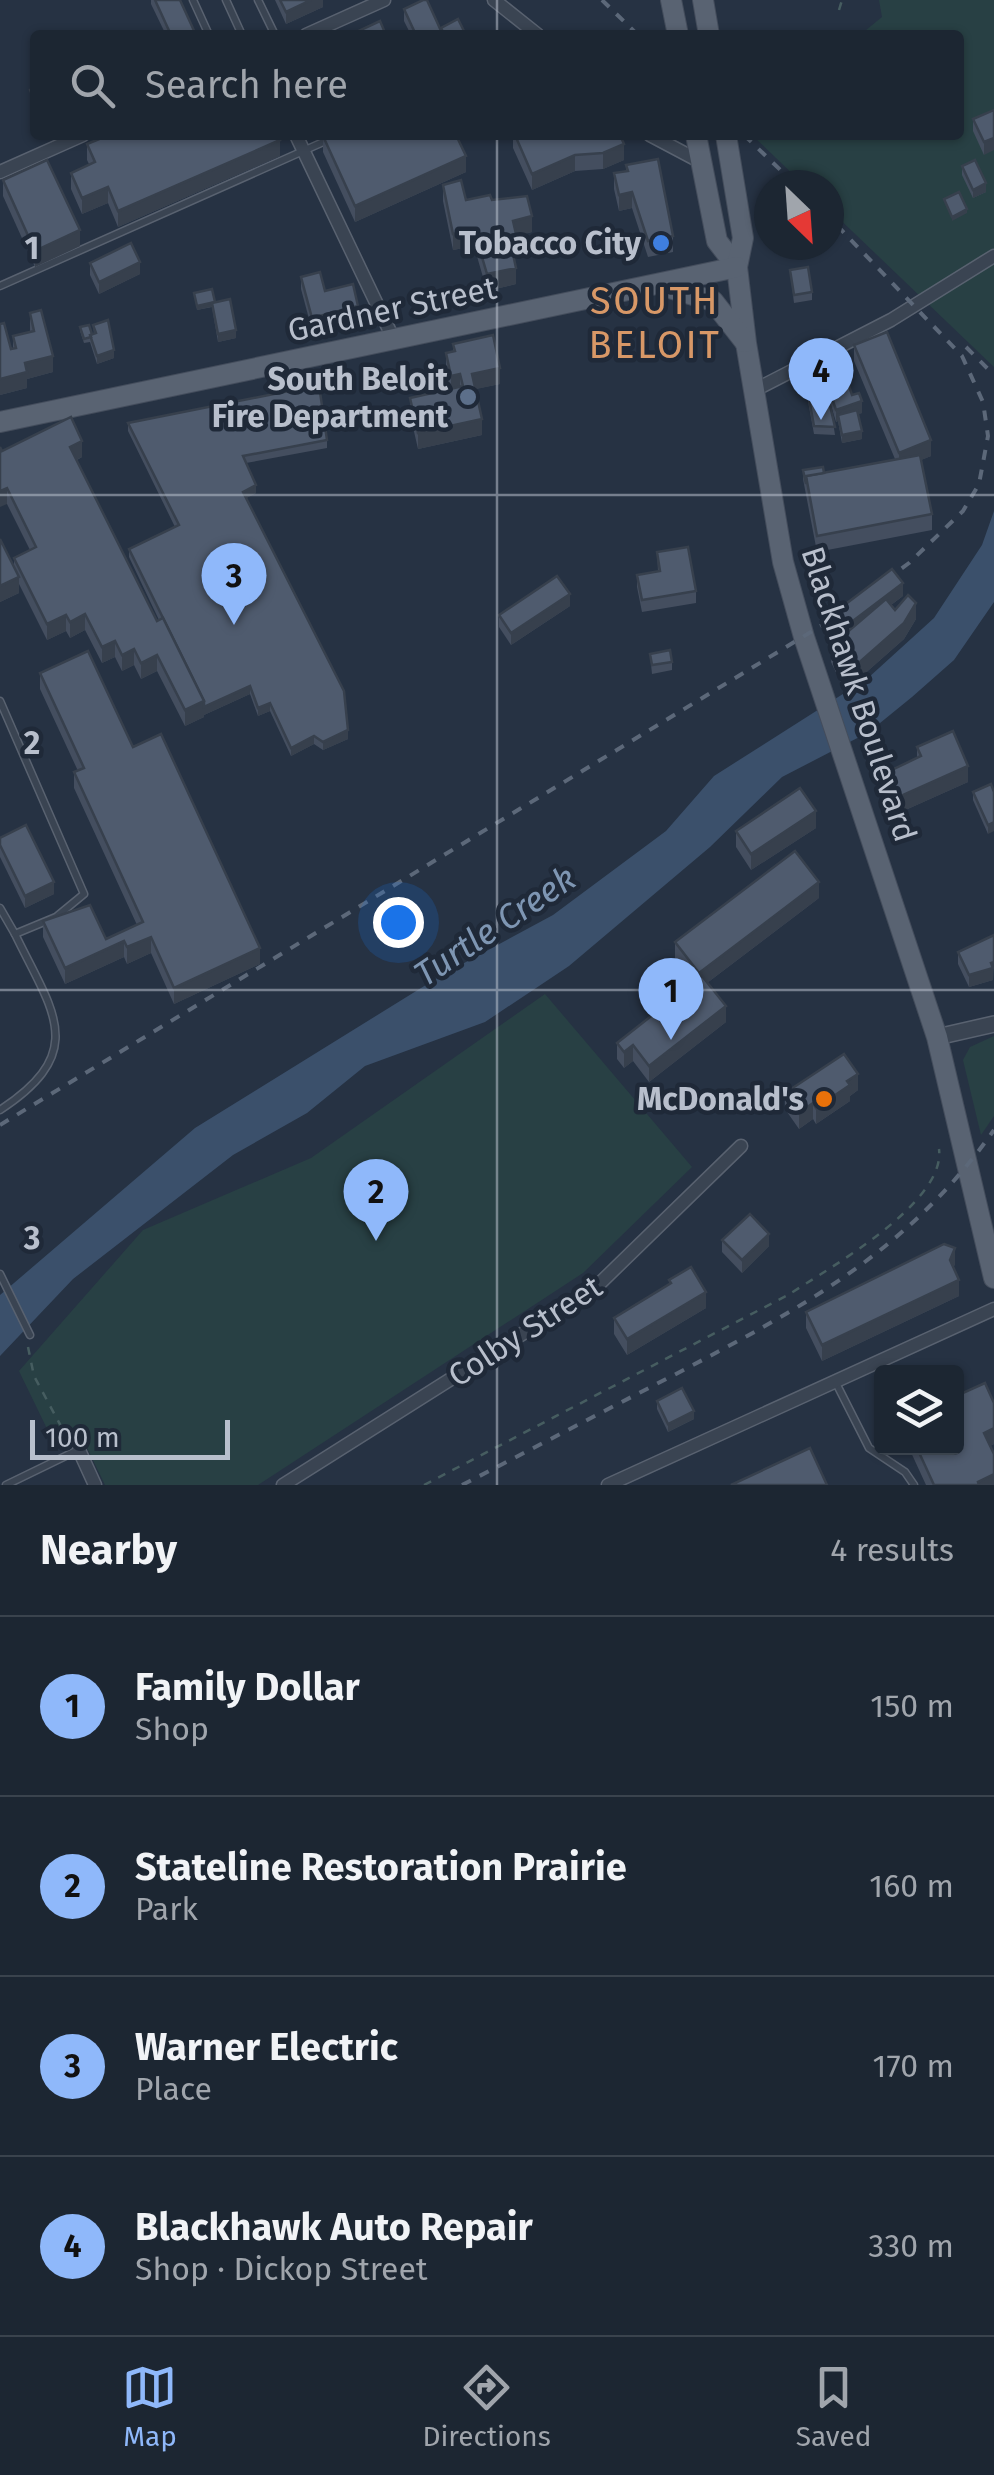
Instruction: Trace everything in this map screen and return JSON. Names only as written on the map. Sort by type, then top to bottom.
[{"type":"main road","points":[[671,0],[677,30]]},
{"type":"main road","points":[[702,0],[707,30]]},
{"type":"main road","name":"Blackhawk Boulevard","points":[[697,140],[716,241],[737,268]]},
{"type":"main road","name":"Blackhawk Boulevard","points":[[727,140],[743,238],[737,268],[746,343],[783,562],[937,1037],[994,1278]]},
{"type":"main road","name":"Gardner Street","points":[[0,422],[737,268]]},
{"type":"main road","points":[[659,285],[712,301],[746,343]]},
{"type":"street","points":[[494,0],[506,5],[533,30]]},
{"type":"street","points":[[316,30],[377,1]]},
{"type":"street","points":[[0,172],[72,140]]},
{"type":"street","points":[[298,140],[394,340]]},
{"type":"street","points":[[659,140],[701,162]]},
{"type":"street","points":[[753,391],[891,320],[994,256]]},
{"type":"street","points":[[937,1037],[994,1024]]},
{"type":"street","name":"Colby Street","points":[[283,1485],[607,1279],[741,1146]]},
{"type":"street","points":[[608,1485],[624,1482],[994,1309]]},
{"type":"street","points":[[80,1450],[95,1485]]},
{"type":"lane","points":[[193,0],[207,30]]},
{"type":"lane","points":[[226,0],[240,30]]},
{"type":"lane","points":[[258,0],[273,30]]},
{"type":"lane","points":[[0,286],[329,140]]},
{"type":"lane","points":[[0,701],[84,894],[56,916],[14,934]]},
{"type":"lane","points":[[0,908],[54,1018],[58,1040],[48,1067],[0,1110]]},
{"type":"lane","points":[[0,1274],[30,1336]]},
{"type":"lane","points":[[835,1382],[869,1448],[905,1472],[914,1485]]},
{"type":"lane","points":[[6,1485],[80,1450]]},
{"type":"path","points":[[839,10],[842,0]]},
{"type":"path","points":[[424,1485],[770,1304],[831,1267],[868,1241],[927,1188],[941,1166],[940,1149]]},
{"type":"path","points":[[30,1336],[34,1376],[64,1439],[80,1450]]},
{"type":"green space","points":[[879,0],[994,0],[994,367],[844,223],[844,170],[788,170],[757,140],[964,140],[964,30],[866,30],[882,17]]},
{"type":"green space","points":[[545,994],[692,1167],[583,1273],[258,1485],[105,1485],[77,1427],[52,1439],[19,1371],[143,1230],[311,1158]]},
{"type":"green space","points":[[994,1036],[994,1116],[981,1135],[963,1060],[970,1047]]},
{"type":"water","points":[[994,511],[994,602],[954,660],[912,697],[869,732],[782,777],[710,847],[569,966],[485,1022],[365,1066],[307,1113],[233,1155],[73,1279],[0,1356],[0,1295],[195,1128],[442,975],[553,915],[666,831],[714,776],[868,678],[934,618],[982,545]]},
{"type":"building","points":[[155,0],[180,0],[194,30],[169,30]]},
{"type":"building","points":[[280,0],[311,0],[286,12]]},
{"type":"building","points":[[427,0],[441,30],[414,30],[404,9]]},
{"type":"building","points":[[458,19],[464,30],[442,30]]},
{"type":"building","points":[[380,21],[384,30],[361,30]]},
{"type":"building","points":[[994,110],[994,138],[984,142],[973,119]]},
{"type":"building","points":[[97,140],[280,140],[118,211],[108,187],[82,198],[71,173],[95,162],[87,144]]},
{"type":"building","points":[[325,140],[458,140],[466,156],[355,206]]},
{"type":"building","points":[[517,140],[622,140],[624,144],[603,153],[575,155],[532,174]]},
{"type":"building","points":[[658,159],[673,236],[648,241],[632,192],[619,195],[614,173],[628,171],[626,165]]},
{"type":"building","points":[[47,160],[80,230],[35,251],[3,180]]},
{"type":"building","points":[[975,160],[986,183],[973,190],[962,166]]},
{"type":"building","points":[[461,180],[466,200],[490,195],[492,200],[527,196],[532,216],[513,221],[516,234],[509,235],[516,268],[487,274],[474,230],[453,234],[443,185]]},
{"type":"building","points":[[959,192],[967,209],[952,217],[944,199]]},
{"type":"building","points":[[131,243],[140,262],[99,282],[90,263]]},
{"type":"building","points":[[808,267],[812,292],[794,295],[790,270]]},
{"type":"building","points":[[320,272],[325,291],[353,284],[358,306],[312,318],[301,277]]},
{"type":"building","points":[[212,289],[215,302],[197,306],[194,293]]},
{"type":"building","points":[[230,299],[236,330],[218,334],[212,303]]},
{"type":"building","points":[[41,310],[53,356],[25,363],[27,372],[0,379],[0,324],[4,323],[11,349],[16,348],[13,336],[34,331],[30,313]]},
{"type":"building","points":[[108,320],[114,350],[97,356],[90,335],[96,333],[93,325]]},
{"type":"building","points":[[89,325],[91,337],[84,339],[80,327]]},
{"type":"building","points":[[887,332],[931,440],[899,453],[854,345]]},
{"type":"building","points":[[493,335],[500,368],[472,374],[482,419],[418,433],[410,398],[463,386],[460,374],[451,376],[446,353],[455,351],[453,344]]},
{"type":"building","points":[[841,362],[852,395],[859,393],[862,401],[836,410],[822,368]]},
{"type":"building","points":[[319,385],[327,440],[243,456],[256,485],[243,492],[344,691],[348,730],[323,742],[314,736],[291,748],[270,703],[258,708],[250,686],[204,707],[129,549],[179,525],[128,423]]},
{"type":"building","points":[[819,385],[822,398],[828,397],[835,427],[814,426],[807,388]]},
{"type":"building","points":[[857,410],[862,431],[842,435],[838,415]]},
{"type":"building","points":[[71,417],[82,441],[70,447],[157,621],[163,618],[204,701],[185,710],[157,655],[141,663],[134,649],[122,655],[115,641],[102,647],[85,614],[70,622],[66,615],[47,624],[14,558],[36,547],[7,488],[0,491],[0,447],[2,451]]},
{"type":"building","points":[[920,455],[932,514],[817,536],[806,476]]},
{"type":"building","points":[[823,467],[824,473],[806,476],[806,484],[803,470]]},
{"type":"building","points":[[0,539],[19,577],[0,586]]},
{"type":"building","points":[[688,547],[696,591],[642,600],[637,575],[660,571],[657,552]]},
{"type":"building","points":[[892,569],[903,583],[833,636],[826,619]]},
{"type":"building","points":[[557,576],[570,594],[511,633],[499,615]]},
{"type":"building","points":[[908,595],[916,603],[904,623],[845,675],[831,646],[886,599],[895,610]]},
{"type":"building","points":[[670,650],[672,662],[652,665],[650,654]]},
{"type":"building","points":[[88,651],[133,747],[161,734],[260,948],[174,988],[151,937],[127,947],[124,941],[65,968],[43,921],[90,905],[106,939],[143,922],[74,772],[84,768],[40,673]]},
{"type":"building","points":[[953,731],[968,766],[892,800],[881,775],[921,756],[917,747]]},
{"type":"building","points":[[991,784],[994,822],[988,825],[973,792]]},
{"type":"building","points":[[800,788],[816,811],[751,854],[736,831]]},
{"type":"building","points":[[26,825],[54,882],[25,896],[0,838]]},
{"type":"building","points":[[795,851],[819,882],[699,973],[675,942]]},
{"type":"building","points":[[994,935],[993,968],[969,975],[958,952]]},
{"type":"building","points":[[702,976],[726,1006],[649,1066],[633,1045],[624,1052],[617,1043]]},
{"type":"building","points":[[844,1054],[858,1074],[847,1081],[850,1085],[816,1108],[813,1103],[799,1113],[785,1093]]},
{"type":"building","points":[[750,1214],[769,1234],[742,1260],[722,1240]]},
{"type":"building","points":[[944,1244],[955,1248],[950,1260],[959,1280],[822,1345],[806,1312]]},
{"type":"building","points":[[691,1267],[706,1292],[627,1339],[614,1318]]},
{"type":"building","points":[[985,1383],[994,1403],[994,1428],[984,1433],[994,1454],[994,1474],[978,1482],[979,1485],[934,1485],[920,1455],[964,1455],[964,1392]]},
{"type":"building","points":[[682,1388],[694,1411],[668,1424],[657,1401]]},
{"type":"building","points":[[810,1448],[827,1485],[731,1485]]},
{"type":"railway","points":[[602,0],[633,30]]},
{"type":"railway","points":[[749,140],[780,170]]},
{"type":"railway","points":[[0,1125],[842,613],[909,563],[963,511],[979,484],[988,436],[983,402],[962,356],[844,233]]},
{"type":"railway","points":[[966,347],[994,375]]},
{"type":"railway","points":[[462,1485],[719,1351],[849,1274],[925,1210],[961,1173],[994,1130]]},
{"type":"place","name":"Tobacco City","points":[[661,243]]},
{"type":"place","name":"South Beloit Fire Department","points":[[468,397]]},
{"type":"place","name":"Blackhawk Auto Repair","points":[[821,420]]},
{"type":"place","name":"Warner Electric","points":[[234,625]]},
{"type":"place","name":"Family Dollar","points":[[671,1040]]},
{"type":"place","name":"McDonald's","points":[[824,1099]]},
{"type":"place","name":"Stateline Restoration Prairie","points":[[376,1241]]},
{"type":"district","name":"SOUTH BELOIT","points":[[655,323]]},
{"type":"water label","name":"Turtle Creek","points":[[495,926]]}]
